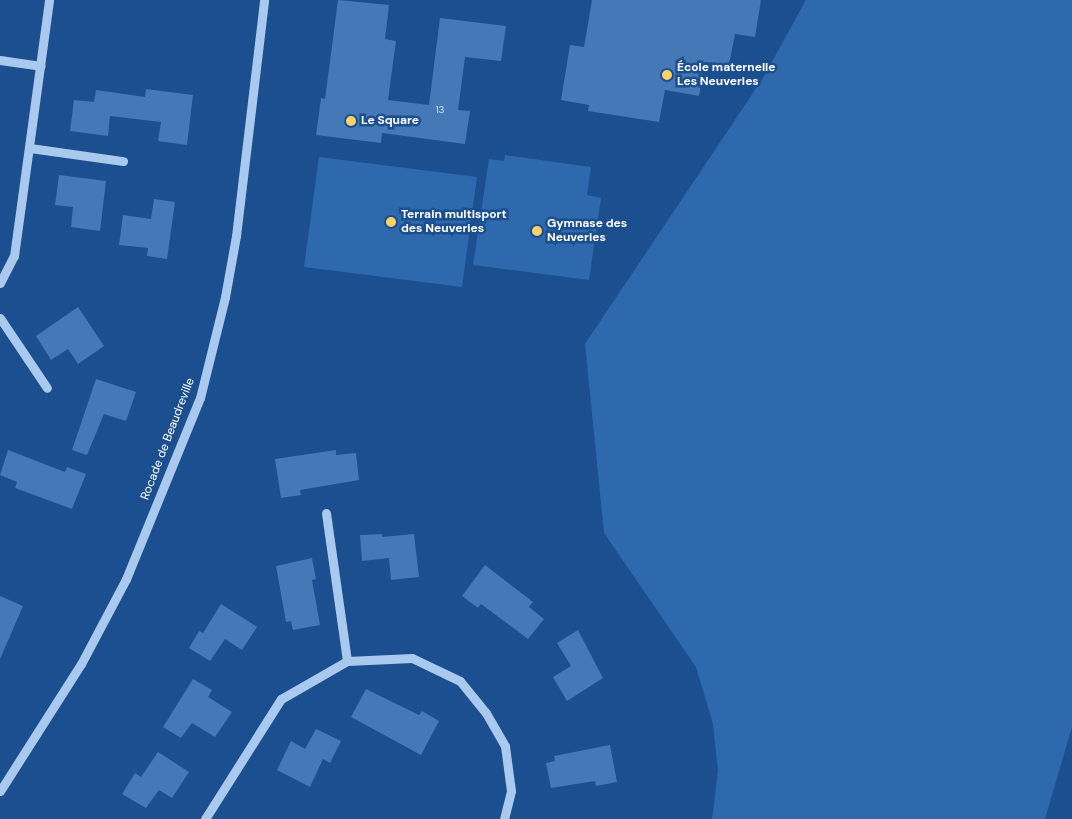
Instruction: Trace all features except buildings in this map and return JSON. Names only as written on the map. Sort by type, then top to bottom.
[{"type":"street","points":[[0,283],[14,256],[49,0]]},
{"type":"street","name":"Rocade de Beaudreville","points":[[0,791],[81,664],[126,579],[200,398],[225,297],[236,236],[264,0]]},
{"type":"street","points":[[0,60],[41,66]]},
{"type":"street","points":[[30,148],[124,161]]},
{"type":"street","points":[[0,318],[47,388]]},
{"type":"street","points":[[326,513],[347,661]]},
{"type":"street","points":[[205,819],[281,699],[347,661],[412,658],[460,681],[486,713],[505,746],[511,791],[504,819]]},
{"type":"shaded area","points":[[806,0],[1072,0],[1072,727],[1045,819],[712,819],[718,771],[713,724],[696,667],[604,533],[585,344],[763,78]]},
{"type":"shaded area","name":"Gymnase des Neuveries","points":[[505,155],[591,167],[587,195],[601,198],[589,280],[473,265],[489,159],[504,161]]},
{"type":"shaded area","name":"Terrain multisport des Neuveries","points":[[319,157],[477,177],[462,287],[304,267]]},
{"type":"place","name":"École maternelle Les Neuveries","points":[[667,75]]},
{"type":"place","name":"Le Square","points":[[351,121]]},
{"type":"place","name":"Terrain multisport des Neuveries","points":[[391,222]]},
{"type":"place","name":"Gymnase des Neuveries","points":[[537,231]]}]
